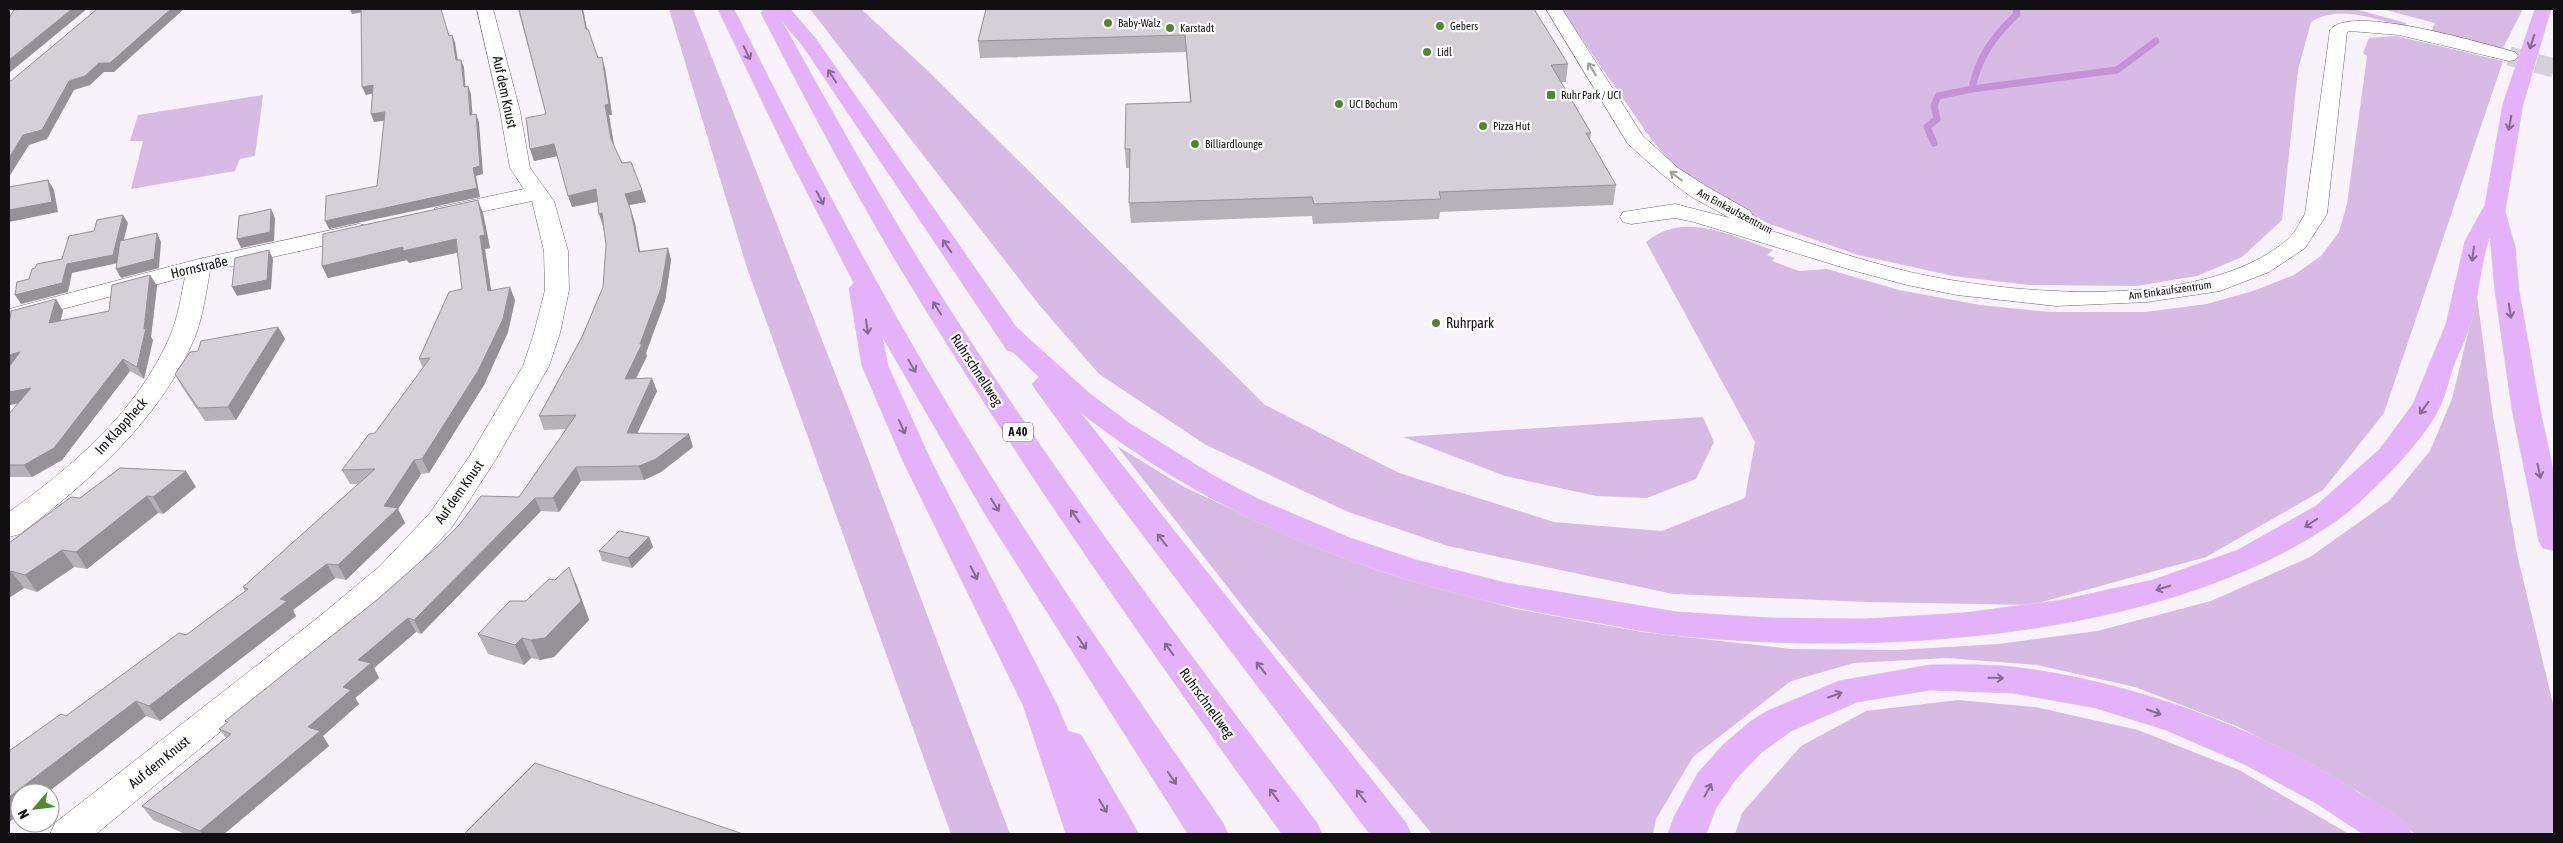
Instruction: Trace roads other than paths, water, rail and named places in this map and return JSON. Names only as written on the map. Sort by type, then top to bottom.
[{"type":"highway","points":[[726,9],[786,132],[854,263],[934,405],[1077,636],[1209,834]]},
{"type":"highway","name":"Ruhrschnellweg","points":[[767,9],[893,236],[986,383],[1121,582],[1303,834]]},
{"type":"highway","points":[[781,9],[810,43],[902,181],[1006,331],[1121,486],[1392,834]]},
{"type":"highway","points":[[1006,331],[1050,376],[1118,428],[1164,458],[1281,521],[1340,545],[1399,565],[1547,603],[1685,625],[1823,631],[1929,629],[2001,622],[2065,611],[2152,591],[2193,579],[2261,551],[2325,514],[2348,496],[2389,456],[2429,400],[2434,381],[2458,324],[2475,240],[2494,212],[2514,98],[2543,9]]},
{"type":"highway","points":[[2494,212],[2504,246],[2507,291],[2526,409],[2554,541]]},
{"type":"highway","points":[[854,263],[860,281],[875,366],[917,461],[1040,705],[1057,749],[1085,834]]},
{"type":"highway","points":[[1017,658],[1120,834]]},
{"type":"highway","points":[[1688,834],[1691,822],[1715,778],[1758,733],[1797,710],[1836,694],[1886,682],[1928,677],[2004,678],[2057,686],[2120,700],[2174,719],[2292,770],[2357,808],[2393,834]]},
{"type":"street","name":"Auf dem Knust","points":[[69,834],[391,574],[441,520],[516,403],[536,366],[547,333],[557,290],[556,251],[544,201],[536,193],[520,168],[510,111],[485,9]]},
{"type":"street","name":"Am Einkaufszentrum","points":[[1554,9],[1635,140],[1671,172],[1698,192],[1727,209],[1770,228],[1794,244]]},
{"type":"street","name":"Am Einkaufszentrum","points":[[1631,217],[1651,213],[1688,213],[1907,278],[1956,288],[2056,299],[2147,296],[2212,286],[2261,267],[2297,243],[2316,214],[2339,30],[2346,25],[2390,28],[2509,56]]},
{"type":"street","points":[[421,218],[536,193]]},
{"type":"street","name":"Hornstraße","points":[[9,316],[199,266],[382,226]]},
{"type":"street","name":"Im Klappheck","points":[[9,527],[33,509],[92,458],[139,409],[169,364],[183,334],[199,266]]},
{"type":"waterway","points":[[1972,89],[1983,57],[2001,30],[2017,14],[2016,9]]},
{"type":"waterway","points":[[1972,89],[2117,70],[2156,41]]},
{"type":"waterway","points":[[1934,143],[1927,127],[1937,119],[1934,106],[1938,96],[1972,89]]},
{"type":"tunnel","points":[[2509,56],[2554,68]]},
{"type":"place","name":"Baby-Walz","points":[[1108,23]]},
{"type":"place","name":"Gebers","points":[[1440,26]]},
{"type":"place","name":"Karstadt","points":[[1170,28]]},
{"type":"place","name":"Lidl","points":[[1427,52]]},
{"type":"place","name":"Ruhr Park / UCI","points":[[1551,95]]},
{"type":"place","name":"UCI Bochum","points":[[1339,104]]},
{"type":"place","name":"Pizza Hut","points":[[1483,126]]},
{"type":"place","name":"Billiardlounge","points":[[1195,144]]},
{"type":"place","name":"Ruhrpark","points":[[1436,323]]}]
